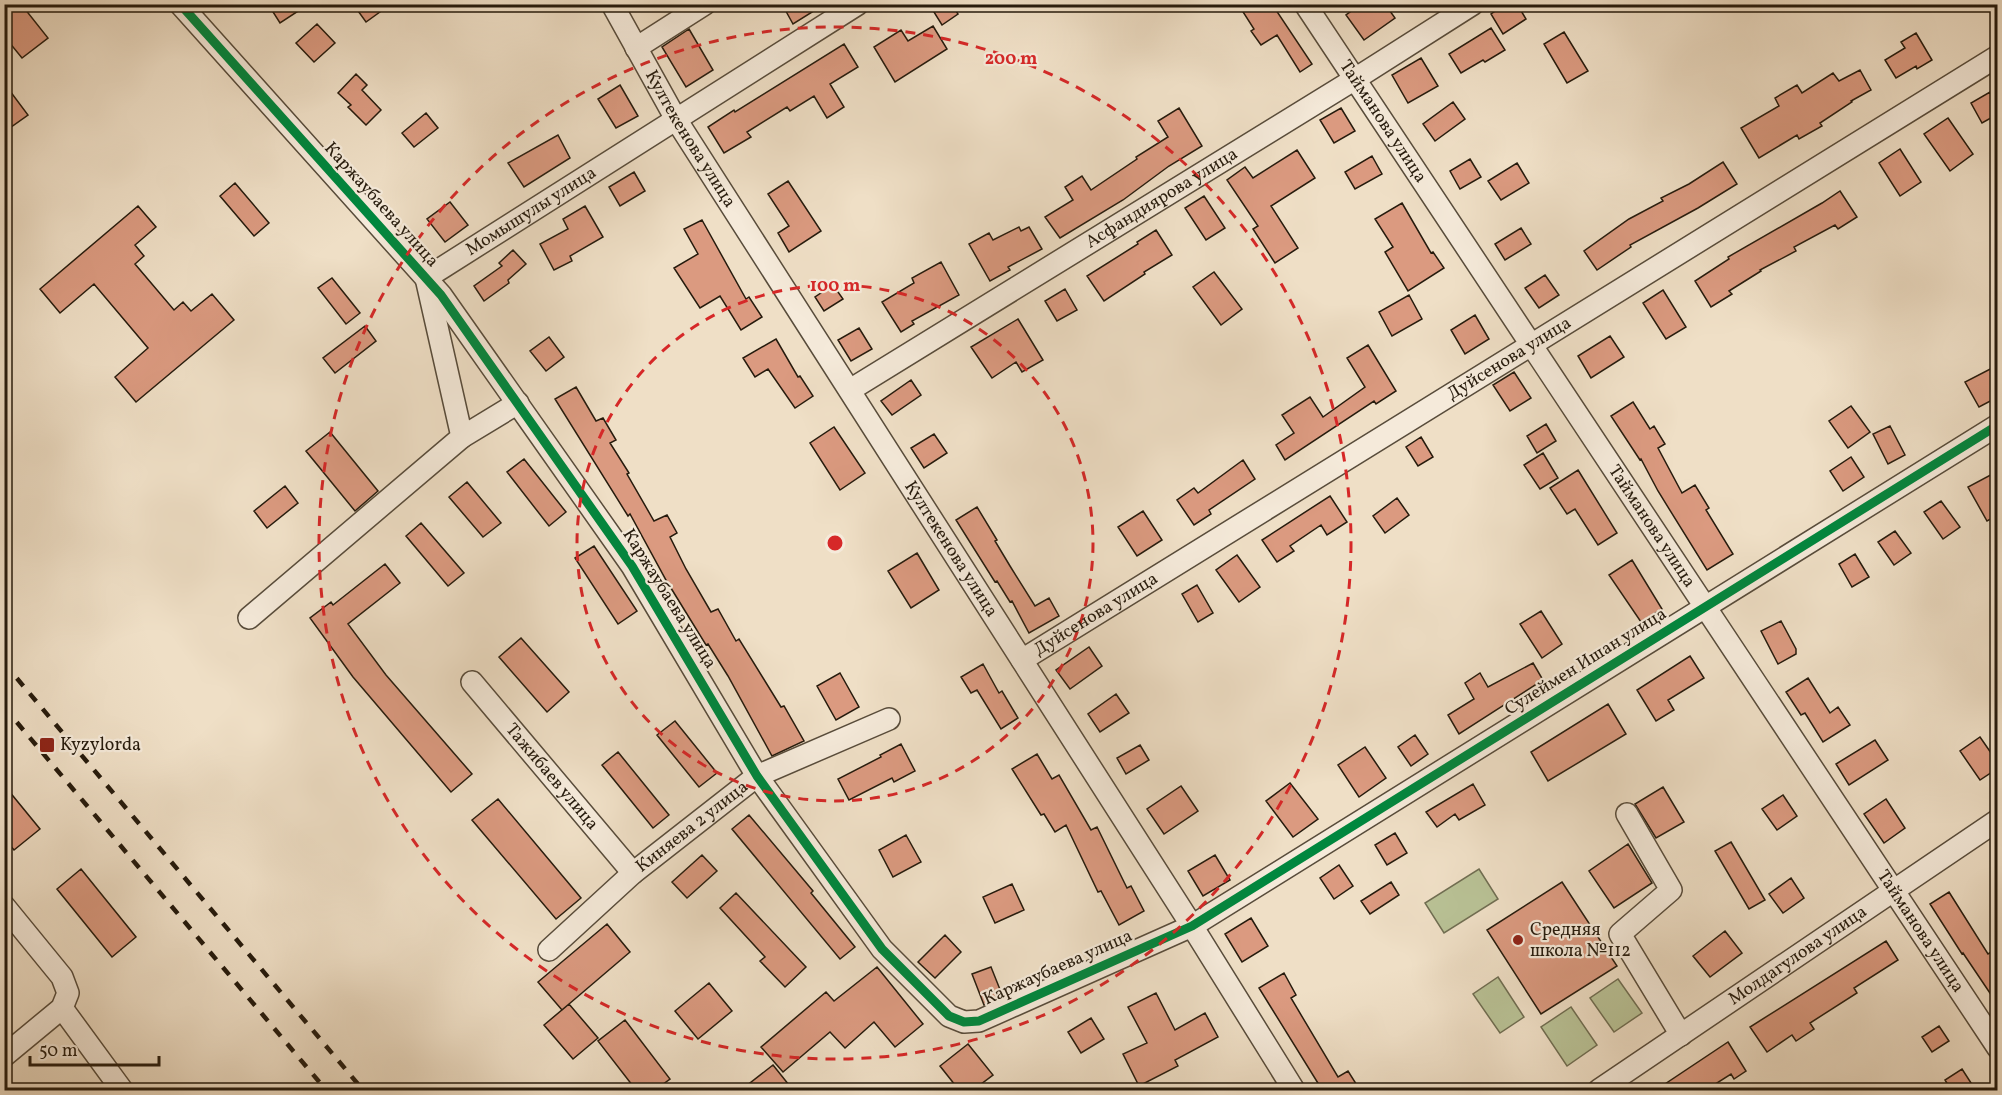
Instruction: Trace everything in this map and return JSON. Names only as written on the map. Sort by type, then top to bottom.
[{"type":"street","name":"Каржаубаева улица","points":[[180,4],[441,295],[632,566],[757,776],[882,949],[949,1016],[964,1022],[979,1021],[1192,926]]},
{"type":"street","name":"Култекенова улица","points":[[612,4],[677,121],[1192,926],[1294,1090]]},
{"type":"street","points":[[636,48],[705,4]]},
{"type":"street","name":"Момышулы улица","points":[[426,278],[677,121],[858,4]]},
{"type":"street","name":"Тайманова улица","points":[[1305,4],[1998,1048]]},
{"type":"street","name":"Асфандиярова улица","points":[[850,390],[1473,4]]},
{"type":"street","name":"Дуйсенова улица","points":[[1022,660],[1998,56]]},
{"type":"street","points":[[426,278],[462,437]]},
{"type":"street","points":[[249,618],[462,437],[518,404]]},
{"type":"street","name":"Сулеймен Ишан улица","points":[[1192,926],[1998,426]]},
{"type":"street","name":"Тажибаев улица","points":[[472,682],[633,873]]},
{"type":"street","name":"Киняева 2 улица","points":[[549,950],[633,873],[757,776],[889,719]]},
{"type":"street","points":[[1627,814],[1671,890],[1620,934],[1681,1035]]},
{"type":"street","name":"Молдагулова улица","points":[[1599,1090],[1998,820]]},
{"type":"street","points":[[4,906],[62,976],[68,993],[62,1008],[4,1056]]},
{"type":"street","points":[[62,1008],[122,1090]]},
{"type":"green space","points":[[1479,869],[1498,899],[1444,933],[1425,903]]},
{"type":"green space","points":[[1498,977],[1524,1017],[1500,1033],[1473,994]]},
{"type":"green space","points":[[1618,979],[1642,1013],[1614,1032],[1590,998]]},
{"type":"green space","points":[[1571,1007],[1597,1045],[1567,1066],[1541,1027]]},
{"type":"building","points":[[4,4],[21,4],[48,38],[22,58],[4,36]]},
{"type":"building","points":[[268,4],[309,4],[280,23]]},
{"type":"building","points":[[353,4],[391,4],[366,22]]},
{"type":"building","points":[[782,4],[825,4],[793,24]]},
{"type":"building","points":[[929,4],[952,4],[958,14],[942,25]]},
{"type":"building","points":[[1238,4],[1272,4],[1312,64],[1300,72],[1277,35],[1261,45],[1251,31],[1254,29]]},
{"type":"building","points":[[1361,4],[1385,4],[1395,18],[1364,40],[1346,15]]},
{"type":"building","points":[[1506,4],[1517,4],[1526,19],[1503,34],[1491,14]]},
{"type":"building","points":[[317,24],[335,43],[314,62],[296,43]]},
{"type":"building","points":[[933,26],[947,49],[895,82],[874,47],[901,30],[908,41]]},
{"type":"building","points":[[1491,28],[1505,50],[1461,73],[1449,54]]},
{"type":"building","points":[[689,29],[713,70],[686,87],[662,47]]},
{"type":"building","points":[[1564,32],[1588,71],[1567,83],[1544,44]]},
{"type":"building","points":[[1916,33],[1932,60],[1896,78],[1885,60],[1905,48],[1901,42]]},
{"type":"building","points":[[844,44],[858,67],[830,84],[844,107],[827,118],[814,96],[790,111],[787,107],[747,132],[751,137],[724,153],[708,127]]},
{"type":"building","points":[[1421,58],[1438,86],[1408,103],[1392,75]]},
{"type":"building","points":[[1860,70],[1871,90],[1820,123],[1822,126],[1799,139],[1797,135],[1759,158],[1741,128],[1779,106],[1775,98],[1797,85],[1802,93],[1833,73],[1839,81]]},
{"type":"building","points":[[356,74],[367,85],[362,90],[381,110],[366,125],[348,107],[351,105],[338,93]]},
{"type":"building","points":[[4,83],[28,115],[4,132]]},
{"type":"building","points":[[620,85],[638,116],[616,128],[598,99]]},
{"type":"building","points":[[1990,92],[1998,105],[1998,114],[1982,123],[1971,103]]},
{"type":"building","points":[[1453,102],[1465,119],[1435,141],[1423,124]]},
{"type":"building","points":[[1179,108],[1202,146],[1169,166],[1123,200],[1060,238],[1045,217],[1073,200],[1065,187],[1082,176],[1091,190],[1137,159],[1136,157],[1168,137],[1158,121]]},
{"type":"building","points":[[1341,108],[1355,131],[1334,143],[1320,120]]},
{"type":"building","points":[[426,113],[438,128],[414,147],[402,133]]},
{"type":"building","points":[[1948,118],[1973,154],[1950,171],[1924,134]]},
{"type":"building","points":[[558,135],[570,158],[524,187],[508,163]]},
{"type":"building","points":[[1900,149],[1921,182],[1900,196],[1879,163]]},
{"type":"building","points":[[1297,150],[1315,178],[1271,206],[1298,248],[1275,263],[1253,229],[1258,226],[1227,180],[1245,167],[1253,178]]},
{"type":"building","points":[[1372,156],[1382,174],[1355,189],[1345,172]]},
{"type":"building","points":[[1470,159],[1481,177],[1460,189],[1450,171]]},
{"type":"building","points":[[1723,162],[1737,184],[1630,245],[1631,247],[1597,270],[1584,251],[1629,219],[1663,201],[1661,198],[1689,184]]},
{"type":"building","points":[[1517,163],[1529,183],[1501,200],[1488,181]]},
{"type":"building","points":[[634,172],[645,191],[620,206],[609,187]]},
{"type":"building","points":[[788,181],[821,231],[789,252],[778,233],[789,226],[768,194]]},
{"type":"building","points":[[235,183],[269,223],[254,236],[220,196]]},
{"type":"building","points":[[1840,191],[1857,217],[1838,229],[1835,225],[1794,247],[1796,251],[1760,270],[1729,291],[1732,294],[1711,307],[1695,281],[1729,259],[1728,257]]},
{"type":"building","points":[[1204,196],[1225,228],[1206,240],[1185,208]]},
{"type":"building","points":[[450,202],[468,225],[445,242],[427,219]]},
{"type":"building","points":[[1402,203],[1431,253],[1433,252],[1444,268],[1408,291],[1385,252],[1393,247],[1375,219]]},
{"type":"building","points":[[138,206],[156,227],[135,245],[144,256],[135,264],[174,310],[183,302],[191,311],[212,294],[234,320],[136,402],[115,377],[148,348],[94,284],[60,313],[40,289]]},
{"type":"building","points":[[585,206],[603,237],[570,256],[572,261],[554,270],[540,244],[568,229],[563,219]]},
{"type":"building","points":[[702,220],[746,299],[749,297],[762,317],[741,330],[720,296],[700,308],[674,268],[698,254],[684,229]]},
{"type":"building","points":[[1019,227],[1021,231],[1029,227],[1042,249],[1008,267],[1010,270],[990,281],[969,244],[989,233],[993,240]]},
{"type":"building","points":[[1521,228],[1531,244],[1505,260],[1495,244]]},
{"type":"building","points":[[1156,230],[1172,255],[1104,301],[1087,276]]},
{"type":"building","points":[[513,250],[526,264],[508,280],[509,283],[484,301],[474,286],[502,266],[499,263]]},
{"type":"building","points":[[941,262],[959,295],[912,321],[914,324],[901,332],[882,302],[914,283],[912,278]]},
{"type":"building","points":[[1214,272],[1242,309],[1221,325],[1193,287]]},
{"type":"building","points":[[1545,275],[1559,295],[1539,308],[1525,288]]},
{"type":"building","points":[[332,278],[360,313],[346,324],[318,288]]},
{"type":"building","points":[[833,285],[843,299],[824,311],[815,297]]},
{"type":"building","points":[[1065,289],[1077,310],[1057,321],[1045,301]]},
{"type":"building","points":[[1663,290],[1686,327],[1666,339],[1643,303]]},
{"type":"building","points":[[1409,295],[1422,319],[1392,336],[1379,312]]},
{"type":"building","points":[[1475,315],[1489,339],[1465,354],[1451,330]]},
{"type":"building","points":[[1018,319],[1043,360],[1022,372],[1016,362],[992,378],[971,347]]},
{"type":"building","points":[[365,326],[376,341],[335,373],[323,358]]},
{"type":"building","points":[[859,328],[872,349],[851,361],[838,340]]},
{"type":"building","points":[[1610,336],[1624,357],[1591,378],[1578,356]]},
{"type":"building","points":[[549,337],[564,357],[546,371],[530,351]]},
{"type":"building","points":[[776,339],[798,377],[800,376],[813,396],[795,408],[768,369],[755,377],[743,358]]},
{"type":"building","points":[[1368,345],[1396,391],[1376,404],[1374,401],[1285,460],[1276,445],[1294,433],[1282,415],[1310,397],[1323,417],[1365,387],[1347,358]]},
{"type":"building","points":[[1998,365],[1998,397],[1979,407],[1965,382]]},
{"type":"building","points":[[1514,372],[1531,398],[1510,411],[1493,385]]},
{"type":"building","points":[[911,380],[921,395],[892,415],[881,401]]},
{"type":"building","points":[[576,387],[596,421],[603,418],[616,440],[610,443],[629,473],[627,474],[654,521],[667,515],[677,533],[670,537],[711,612],[718,609],[736,641],[739,639],[781,707],[784,706],[804,741],[772,756],[728,676],[666,580],[630,514],[628,516],[555,399]]},
{"type":"building","points":[[1633,402],[1650,429],[1654,426],[1665,444],[1658,448],[1682,493],[1695,485],[1709,508],[1706,510],[1733,554],[1707,570],[1641,459],[1611,416]]},
{"type":"building","points":[[1851,406],[1870,432],[1848,448],[1829,421]]},
{"type":"building","points":[[1546,424],[1556,441],[1537,453],[1527,436]]},
{"type":"building","points":[[1890,426],[1905,455],[1888,464],[1873,434]]},
{"type":"building","points":[[834,427],[865,473],[840,490],[810,443]]},
{"type":"building","points":[[330,432],[378,491],[355,511],[306,451]]},
{"type":"building","points":[[934,434],[947,453],[924,468],[911,448]]},
{"type":"building","points":[[1421,437],[1433,457],[1418,466],[1406,447]]},
{"type":"building","points":[[1543,453],[1558,478],[1540,489],[1524,465]]},
{"type":"building","points":[[1851,457],[1864,477],[1843,491],[1830,471]]},
{"type":"building","points":[[524,459],[566,512],[549,526],[507,472]]},
{"type":"building","points":[[1243,460],[1255,479],[1209,510],[1211,514],[1194,525],[1177,500],[1194,488],[1198,493]]},
{"type":"building","points":[[1578,470],[1617,533],[1598,545],[1575,509],[1567,514],[1550,488]]},
{"type":"building","points":[[1998,471],[1998,515],[1987,521],[1968,487]]},
{"type":"building","points":[[467,482],[501,523],[483,537],[449,497]]},
{"type":"building","points":[[285,486],[298,503],[267,528],[254,511]]},
{"type":"building","points":[[1330,496],[1347,522],[1327,535],[1321,525],[1290,546],[1294,551],[1277,562],[1262,540]]},
{"type":"building","points":[[1397,498],[1409,515],[1385,533],[1373,516]]},
{"type":"building","points":[[1941,501],[1960,527],[1943,539],[1924,512]]},
{"type":"building","points":[[977,507],[1035,606],[1049,598],[1059,616],[1029,633],[1012,601],[1010,602],[997,581],[995,582],[956,520]]},
{"type":"building","points":[[1143,511],[1162,540],[1137,556],[1118,527]]},
{"type":"building","points":[[421,523],[464,573],[448,586],[406,536]]},
{"type":"building","points":[[1895,531],[1911,553],[1894,565],[1878,542]]},
{"type":"building","points":[[594,546],[637,611],[618,624],[575,558]]},
{"type":"building","points":[[917,553],[939,590],[911,608],[888,571]]},
{"type":"building","points":[[1855,554],[1869,577],[1852,587],[1839,564]]},
{"type":"building","points":[[1237,555],[1260,587],[1239,602],[1216,570]]},
{"type":"building","points":[[1632,560],[1662,609],[1641,622],[1609,575]]},
{"type":"building","points":[[385,564],[400,583],[348,624],[386,675],[472,774],[451,792],[353,677],[310,618],[331,602],[333,605]]},
{"type":"building","points":[[1197,585],[1213,613],[1198,622],[1182,594]]},
{"type":"building","points":[[1541,611],[1562,644],[1542,658],[1520,624]]},
{"type":"building","points":[[1781,621],[1796,649],[1796,654],[1778,664],[1761,631]]},
{"type":"building","points":[[521,638],[569,692],[547,712],[499,657]]},
{"type":"building","points":[[1089,647],[1102,666],[1070,689],[1056,670]]},
{"type":"building","points":[[1690,656],[1704,678],[1668,700],[1674,710],[1656,721],[1637,690]]},
{"type":"building","points":[[1533,663],[1543,680],[1459,734],[1448,715],[1474,699],[1465,683],[1480,673],[1488,687]]},
{"type":"building","points":[[983,664],[999,693],[1002,691],[1018,718],[1001,729],[977,690],[971,693],[961,677]]},
{"type":"building","points":[[840,673],[859,707],[836,720],[817,686]]},
{"type":"building","points":[[1808,678],[1830,713],[1838,707],[1850,725],[1823,742],[1805,713],[1801,715],[1786,692]]},
{"type":"building","points":[[1116,694],[1129,713],[1100,732],[1088,714]]},
{"type":"building","points":[[1608,704],[1626,734],[1548,781],[1531,752]]},
{"type":"building","points":[[675,721],[717,773],[699,787],[657,735]]},
{"type":"building","points":[[1415,735],[1428,754],[1411,766],[1398,747]]},
{"type":"building","points":[[1980,737],[1998,763],[1998,768],[1980,780],[1960,751]]},
{"type":"building","points":[[1875,740],[1888,760],[1849,785],[1836,764]]},
{"type":"building","points":[[901,744],[915,771],[894,782],[892,778],[849,800],[838,779]]},
{"type":"building","points":[[1140,745],[1149,760],[1126,774],[1117,758]]},
{"type":"building","points":[[1365,747],[1386,778],[1359,797],[1338,765]]},
{"type":"building","points":[[618,752],[669,815],[653,828],[602,765]]},
{"type":"building","points":[[1037,754],[1052,779],[1059,775],[1091,830],[1097,827],[1127,888],[1131,886],[1144,911],[1119,925],[1101,891],[1098,892],[1066,825],[1055,832],[1044,814],[1041,815],[1012,769]]},
{"type":"building","points":[[1290,783],[1318,819],[1293,837],[1266,801]]},
{"type":"building","points":[[1473,784],[1485,805],[1459,820],[1455,814],[1437,827],[1426,812]]},
{"type":"building","points":[[4,785],[40,829],[14,850],[4,838]]},
{"type":"building","points":[[1181,786],[1198,811],[1164,834],[1147,809]]},
{"type":"building","points":[[1663,787],[1684,822],[1656,838],[1635,804]]},
{"type":"building","points":[[1783,795],[1797,816],[1777,830],[1762,809]]},
{"type":"building","points":[[498,799],[581,898],[556,919],[472,820]]},
{"type":"building","points":[[1886,799],[1905,828],[1884,843],[1864,814]]},
{"type":"building","points":[[749,815],[813,891],[811,893],[855,947],[840,959],[732,829]]},
{"type":"building","points":[[1395,833],[1407,853],[1387,865],[1375,845]]},
{"type":"building","points":[[906,835],[921,862],[893,877],[879,850]]},
{"type":"building","points":[[1731,842],[1765,900],[1749,909],[1715,851]]},
{"type":"building","points":[[1628,844],[1652,883],[1614,908],[1589,871]]},
{"type":"building","points":[[702,855],[717,871],[687,898],[672,882]]},
{"type":"building","points":[[1215,855],[1230,880],[1203,896],[1188,871]]},
{"type":"building","points":[[1339,865],[1353,886],[1334,899],[1320,878]]},
{"type":"building","points":[[81,869],[136,937],[112,957],[57,889]]},
{"type":"building","points":[[1791,878],[1804,898],[1783,913],[1769,894]]},
{"type":"building","points":[[1391,882],[1399,895],[1370,914],[1361,901]]},
{"type":"building","name":"Средняя школа №112","points":[[1562,882],[1617,966],[1541,1014],[1487,930]]},
{"type":"building","points":[[1012,884],[1024,910],[995,923],[983,897]]},
{"type":"building","points":[[1949,892],[1988,954],[1998,948],[1998,1005],[1930,904]]},
{"type":"building","points":[[736,893],[806,967],[785,987],[760,961],[765,957],[720,908]]},
{"type":"building","points":[[1251,918],[1268,946],[1242,962],[1225,934]]},
{"type":"building","points":[[607,924],[630,952],[562,1010],[538,982]]},
{"type":"building","points":[[1725,931],[1742,953],[1710,977],[1693,956]]},
{"type":"building","points":[[945,935],[961,952],[935,978],[918,962]]},
{"type":"building","points":[[1886,941],[1898,960],[1854,988],[1857,993],[1810,1023],[1814,1029],[1796,1041],[1792,1035],[1767,1052],[1750,1027]]},
{"type":"building","points":[[877,967],[923,1024],[895,1047],[874,1022],[845,1048],[830,1032],[783,1072],[761,1047],[826,992],[834,1001]]},
{"type":"building","points":[[991,967],[1003,997],[984,1005],[972,974]]},
{"type":"building","points":[[1284,973],[1296,995],[1291,998],[1338,1077],[1348,1071],[1360,1090],[1317,1090],[1321,1088],[1259,988]]},
{"type":"building","points":[[709,983],[732,1011],[698,1039],[675,1011]]},
{"type":"building","points":[[1156,993],[1175,1030],[1205,1013],[1218,1037],[1175,1060],[1178,1066],[1139,1086],[1123,1054],[1147,1043],[1128,1007]]},
{"type":"building","points":[[569,1004],[598,1038],[573,1059],[544,1025]]},
{"type":"building","points":[[1091,1018],[1104,1039],[1081,1053],[1068,1032]]},
{"type":"building","points":[[625,1020],[670,1079],[655,1090],[636,1090],[598,1041]]},
{"type":"building","points":[[1939,1026],[1949,1041],[1932,1052],[1922,1037]]},
{"type":"building","points":[[1728,1042],[1746,1071],[1734,1079],[1731,1074],[1706,1090],[1656,1090]]},
{"type":"building","points":[[968,1044],[993,1075],[973,1090],[959,1090],[940,1066]]},
{"type":"building","points":[[773,1065],[793,1090],[741,1090]]},
{"type":"building","points":[[1962,1069],[1973,1086],[1966,1090],[1951,1090],[1945,1080]]},
{"type":"railway","points":[[4,663],[363,1090]]},
{"type":"railway","points":[[4,707],[326,1090]]},
{"type":"cycle path","points":[[180,4],[441,295],[632,566],[757,776],[882,949],[949,1016],[964,1022],[979,1021],[1192,926],[1998,425]]},
{"type":"place","name":"Kyzylorda","points":[[47,745]]},
{"type":"place","name":"Средняя школа №112","points":[[1518,940]]}]
